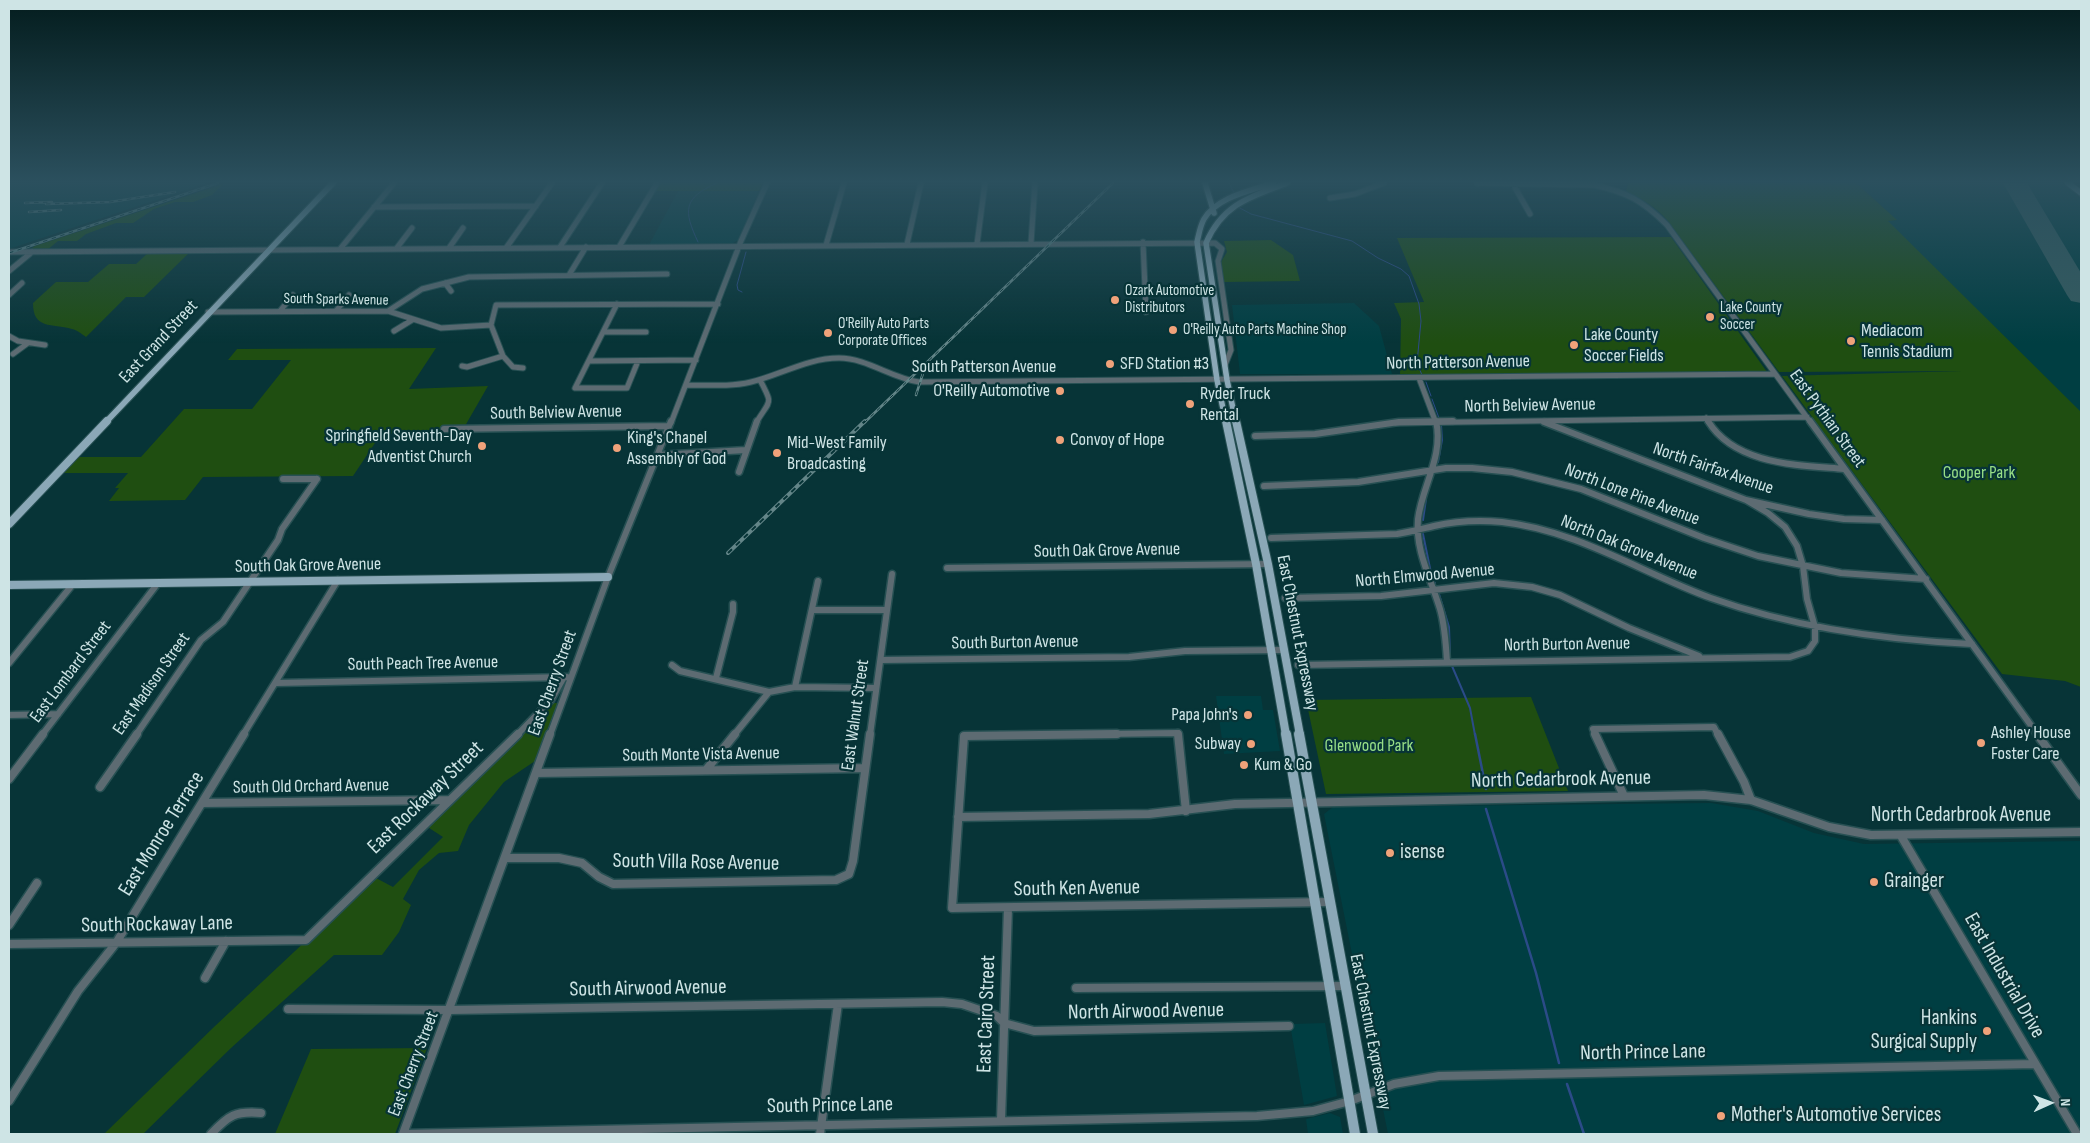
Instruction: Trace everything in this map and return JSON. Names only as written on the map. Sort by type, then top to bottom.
[{"type":"main road","name":"East Grand Street","points":[[9,524],[280,236]]},
{"type":"main road","name":"East Chestnut Expressway","points":[[1201,236],[1227,380],[1268,564],[1373,1134]]},
{"type":"main road","points":[[1202,242],[1206,236]]},
{"type":"main road","name":"East Chestnut Expressway","points":[[1202,242],[1217,380],[1256,564],[1356,1134]]},
{"type":"main road","name":"South Oak Grove Avenue","points":[[9,585],[608,577]]},
{"type":"street","points":[[340,250],[351,236]]},
{"type":"street","points":[[396,249],[406,236]]},
{"type":"street","points":[[449,248],[457,236]]},
{"type":"street","points":[[506,248],[514,236]]},
{"type":"street","points":[[560,247],[567,236]]},
{"type":"street","points":[[619,247],[625,236]]},
{"type":"street","name":"East Cherry Street","points":[[403,1134],[536,773],[567,677],[658,455],[740,246],[746,236]]},
{"type":"street","points":[[826,245],[829,236]]},
{"type":"street","points":[[907,244],[909,236]]},
{"type":"street","points":[[977,244],[978,236]]},
{"type":"street","points":[[1031,244],[1032,236]]},
{"type":"street","name":"East Pythian Street","points":[[1675,236],[1926,579],[2081,795]]},
{"type":"street","points":[[1143,242],[1146,312]]},
{"type":"street","points":[[9,252],[1143,242],[1215,243],[1222,250],[1218,261],[1231,350],[1225,365]]},
{"type":"street","points":[[569,275],[586,247]]},
{"type":"street","points":[[9,271],[32,252]]},
{"type":"street","points":[[388,311],[422,289],[445,282],[480,276],[667,274]]},
{"type":"street","points":[[445,282],[451,291]]},
{"type":"street","points":[[9,294],[22,283]]},
{"type":"street","points":[[280,311],[293,295]]},
{"type":"street","points":[[336,311],[348,295]]},
{"type":"street","points":[[617,304],[575,388],[627,388],[638,361]]},
{"type":"street","points":[[523,368],[514,367],[503,356],[491,325],[496,305],[718,304]]},
{"type":"street","name":"South Sparks Avenue","points":[[208,312],[388,311],[441,328],[491,325]]},
{"type":"street","points":[[394,331],[412,320]]},
{"type":"street","points":[[604,332],[646,332]]},
{"type":"street","points":[[9,336],[18,341],[45,345]]},
{"type":"street","points":[[13,354],[28,343]]},
{"type":"street","points":[[462,366],[467,367],[503,356]]},
{"type":"street","name":"South Patterson Avenue","points":[[686,385],[737,384],[760,380],[811,361],[842,358],[867,364],[906,381],[1141,380]]},
{"type":"street","points":[[588,361],[696,360]]},
{"type":"street","name":"North Patterson Avenue","points":[[1141,380],[1775,374]]},
{"type":"street","points":[[1419,378],[1436,422],[1438,440],[1431,470],[1421,499],[1418,531],[1423,562],[1442,618],[1447,662]]},
{"type":"street","points":[[739,472],[758,421],[769,405],[770,399],[760,380]]},
{"type":"street","name":"North Belview Avenue","points":[[1255,436],[1315,434],[1386,423],[1807,417]]},
{"type":"street","points":[[1706,418],[1718,436],[1749,454],[1797,464],[1844,469]]},
{"type":"street","name":"North Fairfax Avenue","points":[[1541,421],[1769,509],[1882,520]]},
{"type":"street","name":"South Belview Avenue","points":[[444,429],[669,426]]},
{"type":"street","points":[[658,455],[746,450]]},
{"type":"street","name":"North Lone Pine Avenue","points":[[1264,486],[1360,482],[1461,467],[1500,470],[1539,477],[1609,498],[1698,536],[1748,554],[1848,575],[1894,579],[1926,579]]},
{"type":"street","name":"East Madison Street","points":[[100,787],[201,640],[223,622],[278,540],[282,529],[317,479],[283,479]]},
{"type":"street","points":[[1769,509],[1798,546],[1803,566],[1807,599],[1815,626]]},
{"type":"street","name":"North Oak Grove Avenue","points":[[1271,538],[1373,536],[1418,531],[1428,527],[1483,520],[1513,523],[1555,532],[1590,545],[1678,585],[1736,606],[1815,626],[1871,637],[1932,643],[1972,644]]},
{"type":"street","name":"South Oak Grove Avenue","points":[[947,568],[1268,564]]},
{"type":"street","name":"East Walnut Street","points":[[853,861],[892,574]]},
{"type":"street","name":"East Monroe Terrace","points":[[9,1101],[78,991],[116,942],[338,580]]},
{"type":"street","points":[[795,687],[818,581]]},
{"type":"street","name":"East Lombard Street","points":[[9,779],[158,583]]},
{"type":"street","name":"North Elmwood Avenue","points":[[1285,598],[1381,596],[1467,584],[1494,583],[1532,587],[1560,595],[1629,628],[1704,658]]},
{"type":"street","points":[[9,663],[73,584]]},
{"type":"street","points":[[716,678],[733,612],[733,604]]},
{"type":"street","points":[[812,610],[887,610]]},
{"type":"street","name":"North Burton Avenue","points":[[1298,664],[1790,657],[1808,651],[1815,642],[1815,626]]},
{"type":"street","points":[[1679,648],[1682,658]]},
{"type":"street","points":[[1272,651],[1284,650]]},
{"type":"street","name":"South Burton Avenue","points":[[880,660],[1150,656],[1185,651],[1272,651]]},
{"type":"street","points":[[672,665],[680,671],[769,692],[795,687],[876,688]]},
{"type":"street","name":"South Peach Tree Avenue","points":[[276,683],[567,677]]},
{"type":"street","name":"East Rockaway Street","points":[[306,940],[542,711],[567,677]]},
{"type":"street","points":[[706,770],[769,692]]},
{"type":"street","points":[[9,715],[58,714]]},
{"type":"street","points":[[1624,796],[1593,729],[1714,727],[1744,782],[1751,800]]},
{"type":"street","points":[[958,817],[964,736],[1037,734],[1178,733],[1186,811]]},
{"type":"street","name":"South Monte Vista Avenue","points":[[536,773],[865,768]]},
{"type":"street","name":"North Cedarbrook Avenue","points":[[958,817],[1149,814],[1186,811],[1225,804],[1704,795],[1751,800],[1844,831],[1871,835],[2081,832]]},
{"type":"street","name":"South Old Orchard Avenue","points":[[202,803],[449,800]]},
{"type":"street","name":"South Ken Avenue","points":[[958,817],[952,908],[1330,902]]},
{"type":"street","name":"East Industrial Drive","points":[[1901,836],[2077,1134]]},
{"type":"street","name":"South Villa Rose Avenue","points":[[505,858],[559,858],[582,863],[599,877],[613,884],[836,880],[848,874],[853,861]]},
{"type":"street","points":[[9,924],[36,883]]},
{"type":"street","name":"East Cairo Street","points":[[1001,1120],[1008,908]]},
{"type":"street","name":"South Rockaway Lane","points":[[9,944],[306,940]]},
{"type":"street","points":[[206,978],[226,941]]},
{"type":"street","points":[[1076,988],[1346,986]]},
{"type":"street","name":"South Airwood Avenue","points":[[288,1010],[450,1010],[942,1002],[962,1004],[997,1016],[1004,1023]]},
{"type":"street","points":[[821,1130],[838,1004]]},
{"type":"street","name":"North Airwood Avenue","points":[[1004,1023],[1034,1031],[1290,1026]]},
{"type":"street","name":"North Prince Lane","points":[[1257,1116],[1313,1111],[1350,1101],[1401,1082],[1439,1076],[2035,1064]]},
{"type":"street","points":[[211,1134],[232,1113],[240,1111],[261,1114]]},
{"type":"street","name":"South Prince Lane","points":[[403,1134],[821,1130],[1001,1120],[1257,1116]]},
{"type":"shaded area","points":[[9,236],[47,236],[9,249]]},
{"type":"shaded area","points":[[654,236],[740,236],[733,243],[649,245]]},
{"type":"shaded area","points":[[1902,236],[2081,236],[2081,413]]},
{"type":"shaded area","points":[[1354,303],[1379,326],[1392,374],[1240,374],[1232,305]]},
{"type":"shaded area","points":[[1216,696],[1261,696],[1263,710],[1273,710],[1280,751],[1224,754]]},
{"type":"shaded area","points":[[1711,803],[1758,811],[1814,833],[1864,844],[2081,841],[2081,1134],[1388,1134],[1324,814],[1333,807]]},
{"type":"shaded area","points":[[1325,1023],[1337,1096],[1304,1105],[1291,1030],[1293,1024]]},
{"type":"shaded area","points":[[1330,1113],[1340,1117],[1343,1134],[1308,1134],[1306,1119]]},
{"type":"green space","points":[[64,236],[83,236],[77,241],[58,241],[47,250],[29,250],[35,246]]},
{"type":"green space","name":"Cooper Park","points":[[1679,236],[1904,236],[2081,412],[2081,687],[2065,681],[2002,674],[1782,376],[1962,371],[1779,372]]},
{"type":"green space","points":[[1671,237],[1767,372],[1400,376],[1401,319],[1394,303],[1424,302],[1397,238]]},
{"type":"green space","points":[[1271,240],[1293,255],[1300,281],[1223,282],[1221,262],[1227,252],[1224,241]]},
{"type":"green space","points":[[149,252],[190,252],[144,297],[126,297],[86,337],[79,332],[65,327],[45,324],[36,318],[33,303],[56,282],[88,282],[109,264],[136,264]]},
{"type":"green space","points":[[436,348],[409,389],[488,386],[465,426],[450,431],[381,434],[353,476],[203,477],[185,500],[109,501],[119,488],[115,488],[128,473],[62,473],[76,457],[141,457],[184,409],[252,409],[291,360],[228,360],[237,349]]},
{"type":"green space","name":"Glenwood Park","points":[[1531,697],[1568,791],[1326,794],[1306,700]]},
{"type":"green space","points":[[552,703],[558,703],[535,761],[504,782],[469,825],[458,851],[439,853],[419,870],[403,899],[411,905],[399,932],[382,955],[334,955],[231,1048],[143,1134],[104,1134],[215,1026],[374,877],[393,887],[443,837],[426,826],[546,711]]},
{"type":"green space","points":[[427,1048],[395,1134],[275,1134],[311,1049]]},
{"type":"waterway","points":[[695,236],[698,242]]},
{"type":"waterway","points":[[1335,236],[1352,241],[1378,258],[1401,269],[1409,276],[1419,304],[1421,321],[1417,363],[1422,375]]},
{"type":"waterway","points":[[742,292],[738,290],[737,285],[746,252]]},
{"type":"waterway","points":[[1426,382],[1431,396]]},
{"type":"waterway","points":[[1432,399],[1439,418]]},
{"type":"waterway","points":[[1438,462],[1442,440],[1441,425]]},
{"type":"waterway","points":[[1423,520],[1426,499]]},
{"type":"waterway","points":[[1423,534],[1431,573],[1435,583]]},
{"type":"waterway","points":[[1439,594],[1449,627],[1450,655]]},
{"type":"waterway","points":[[1452,666],[1470,708],[1475,735]]},
{"type":"waterway","points":[[1475,734],[1486,789]]},
{"type":"waterway","points":[[1486,809],[1536,973],[1559,1063]]},
{"type":"waterway","points":[[1567,1084],[1584,1134]]},
{"type":"runway","points":[[2046,236],[2081,295]]},
{"type":"railway","points":[[9,253],[59,236]]},
{"type":"railway","points":[[864,423],[1058,236]]},
{"type":"railway","points":[[916,395],[925,367]]},
{"type":"railway","points":[[728,553],[865,421]]},
{"type":"place","name":"Ozark Automotive Distributors","points":[[1115,300]]},
{"type":"place","name":"Lake County Soccer","points":[[1710,317]]},
{"type":"place","name":"O'Reilly Auto Parts Machine Shop","points":[[1173,330]]},
{"type":"place","name":"O'Reilly Auto Parts Corporate Offices","points":[[828,333]]},
{"type":"place","name":"Mediacom Tennis Stadium","points":[[1851,341]]},
{"type":"place","name":"Lake County Soccer Fields","points":[[1574,345]]},
{"type":"place","name":"SFD Station #3","points":[[1110,364]]},
{"type":"place","name":"O'Reilly Automotive","points":[[1060,391]]},
{"type":"place","name":"Ryder Truck Rental","points":[[1190,404]]},
{"type":"place","name":"Convoy of Hope","points":[[1060,440]]},
{"type":"place","name":"Springfield Seventh-Day Adventist Church","points":[[482,446]]},
{"type":"place","name":"King's Chapel Assembly of God","points":[[617,448]]},
{"type":"place","name":"Mid-West Family Broadcasting","points":[[777,453]]},
{"type":"place","name":"Papa John's","points":[[1248,715]]},
{"type":"place","name":"Ashley House Foster Care","points":[[1981,743]]},
{"type":"place","name":"Subway","points":[[1251,744]]},
{"type":"place","name":"Kum & Go","points":[[1244,765]]},
{"type":"place","name":"isense","points":[[1390,853]]},
{"type":"place","name":"Grainger","points":[[1874,882]]},
{"type":"place","name":"Hankins Surgical Supply","points":[[1987,1031]]},
{"type":"place","name":"Mother's Automotive Services","points":[[1721,1116]]}]
